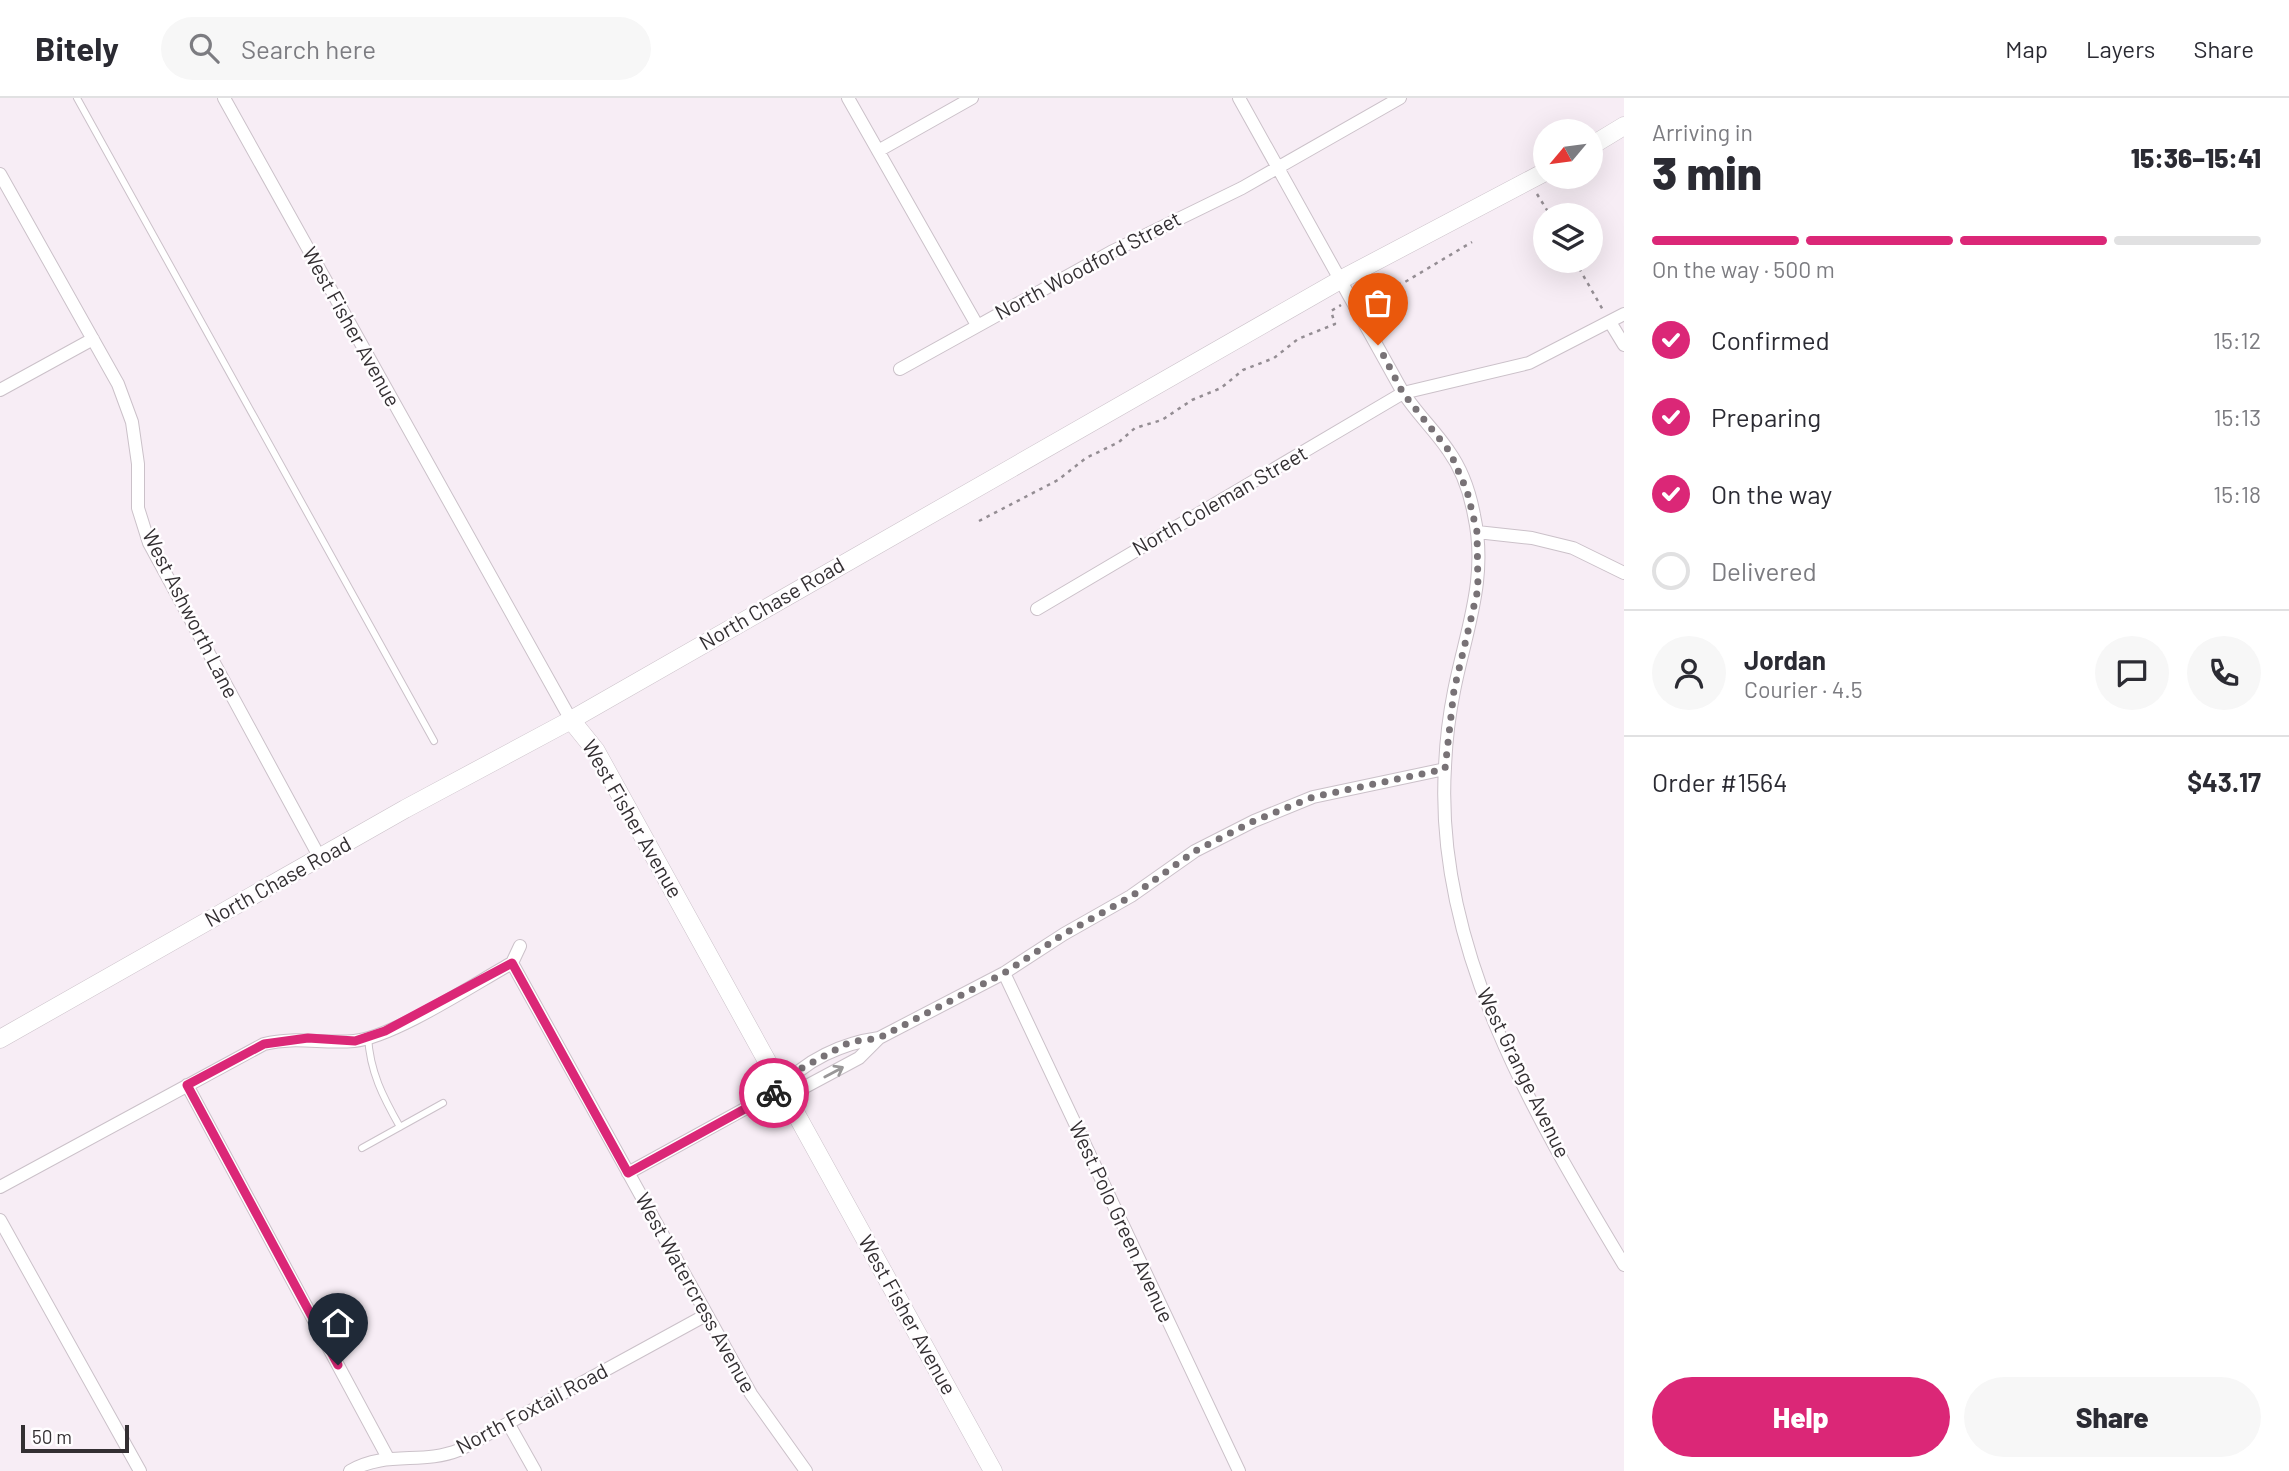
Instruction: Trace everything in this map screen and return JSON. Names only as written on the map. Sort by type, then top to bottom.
[{"type":"street","name":"West Fisher Avenue","points":[[224,98],[571,719],[596,751],[993,1471]]},
{"type":"street","points":[[848,98],[977,325]]},
{"type":"street","points":[[878,151],[972,98]]},
{"type":"street","name":"West Grange Avenue","points":[[1239,98],[1403,393],[1450,452],[1467,491],[1477,532],[1478,589],[1454,690],[1445,769],[1451,888],[1473,970],[1514,1065],[1624,1265]]},
{"type":"street","name":"North Woodford Street","points":[[900,369],[977,325],[1278,167],[1400,98]]},
{"type":"street","points":[[1603,139],[1624,126]]},
{"type":"street","name":"West Ashworth Lane","points":[[0,174],[118,384],[132,422],[138,464],[138,508],[149,543],[320,858]]},
{"type":"street","name":"North Chase Road","points":[[0,1039],[571,719],[1342,279],[1533,179]]},
{"type":"street","name":"North Coleman Street","points":[[1037,608],[1403,393],[1530,363],[1624,314]]},
{"type":"street","points":[[1610,322],[1624,345]]},
{"type":"street","points":[[0,390],[93,339]]},
{"type":"street","points":[[1477,532],[1532,538],[1573,548],[1624,573]]},
{"type":"street","points":[[781,1089],[803,1088],[859,1058],[879,1038],[1004,973],[1064,934],[1132,896],[1195,851],[1254,821],[1313,797],[1445,769]]},
{"type":"street","points":[[0,1187],[264,1044],[284,1039],[355,1041],[397,1026],[512,963],[520,946]]},
{"type":"street","name":"West Watercress Avenue","points":[[512,963],[751,1394],[806,1471]]},
{"type":"street","name":"West Polo Green Avenue","points":[[1004,973],[1239,1471]]},
{"type":"street","points":[[628,1173],[781,1089],[793,1073],[850,1042],[879,1038]]},
{"type":"street","points":[[187,1085],[388,1458]]},
{"type":"street","points":[[0,1220],[140,1471]]},
{"type":"street","name":"North Foxtail Road","points":[[350,1471],[368,1461],[445,1455],[706,1315]]},
{"type":"street","points":[[508,1423],[535,1471]]},
{"type":"lane","points":[[77,98],[434,741]]},
{"type":"lane","points":[[368,1037],[369,1060],[375,1080],[400,1127]]},
{"type":"lane","points":[[362,1148],[443,1102]]},
{"type":"path","points":[[1372,286],[1374,292],[1405,282],[1472,242]]},
{"type":"path","points":[[1583,273],[1610,322]]},
{"type":"path","points":[[979,521],[1058,480],[1086,458],[1119,442],[1135,428],[1162,420],[1192,400],[1221,388],[1243,370],[1274,358],[1307,334],[1335,324],[1331,311]]},
{"type":"way so far","points":[[774,1093],[781,1089],[793,1073],[850,1042],[879,1038],[1004,973],[1064,934],[1132,896],[1195,851],[1254,821],[1313,797],[1370,782],[1445,769],[1454,690],[1478,589],[1474,513],[1450,452],[1403,393],[1378,345]]},
{"type":"route","points":[[338,1365],[187,1085],[264,1044],[284,1039],[308,1038],[355,1041],[385,1031],[512,963],[628,1173],[774,1093]]}]
